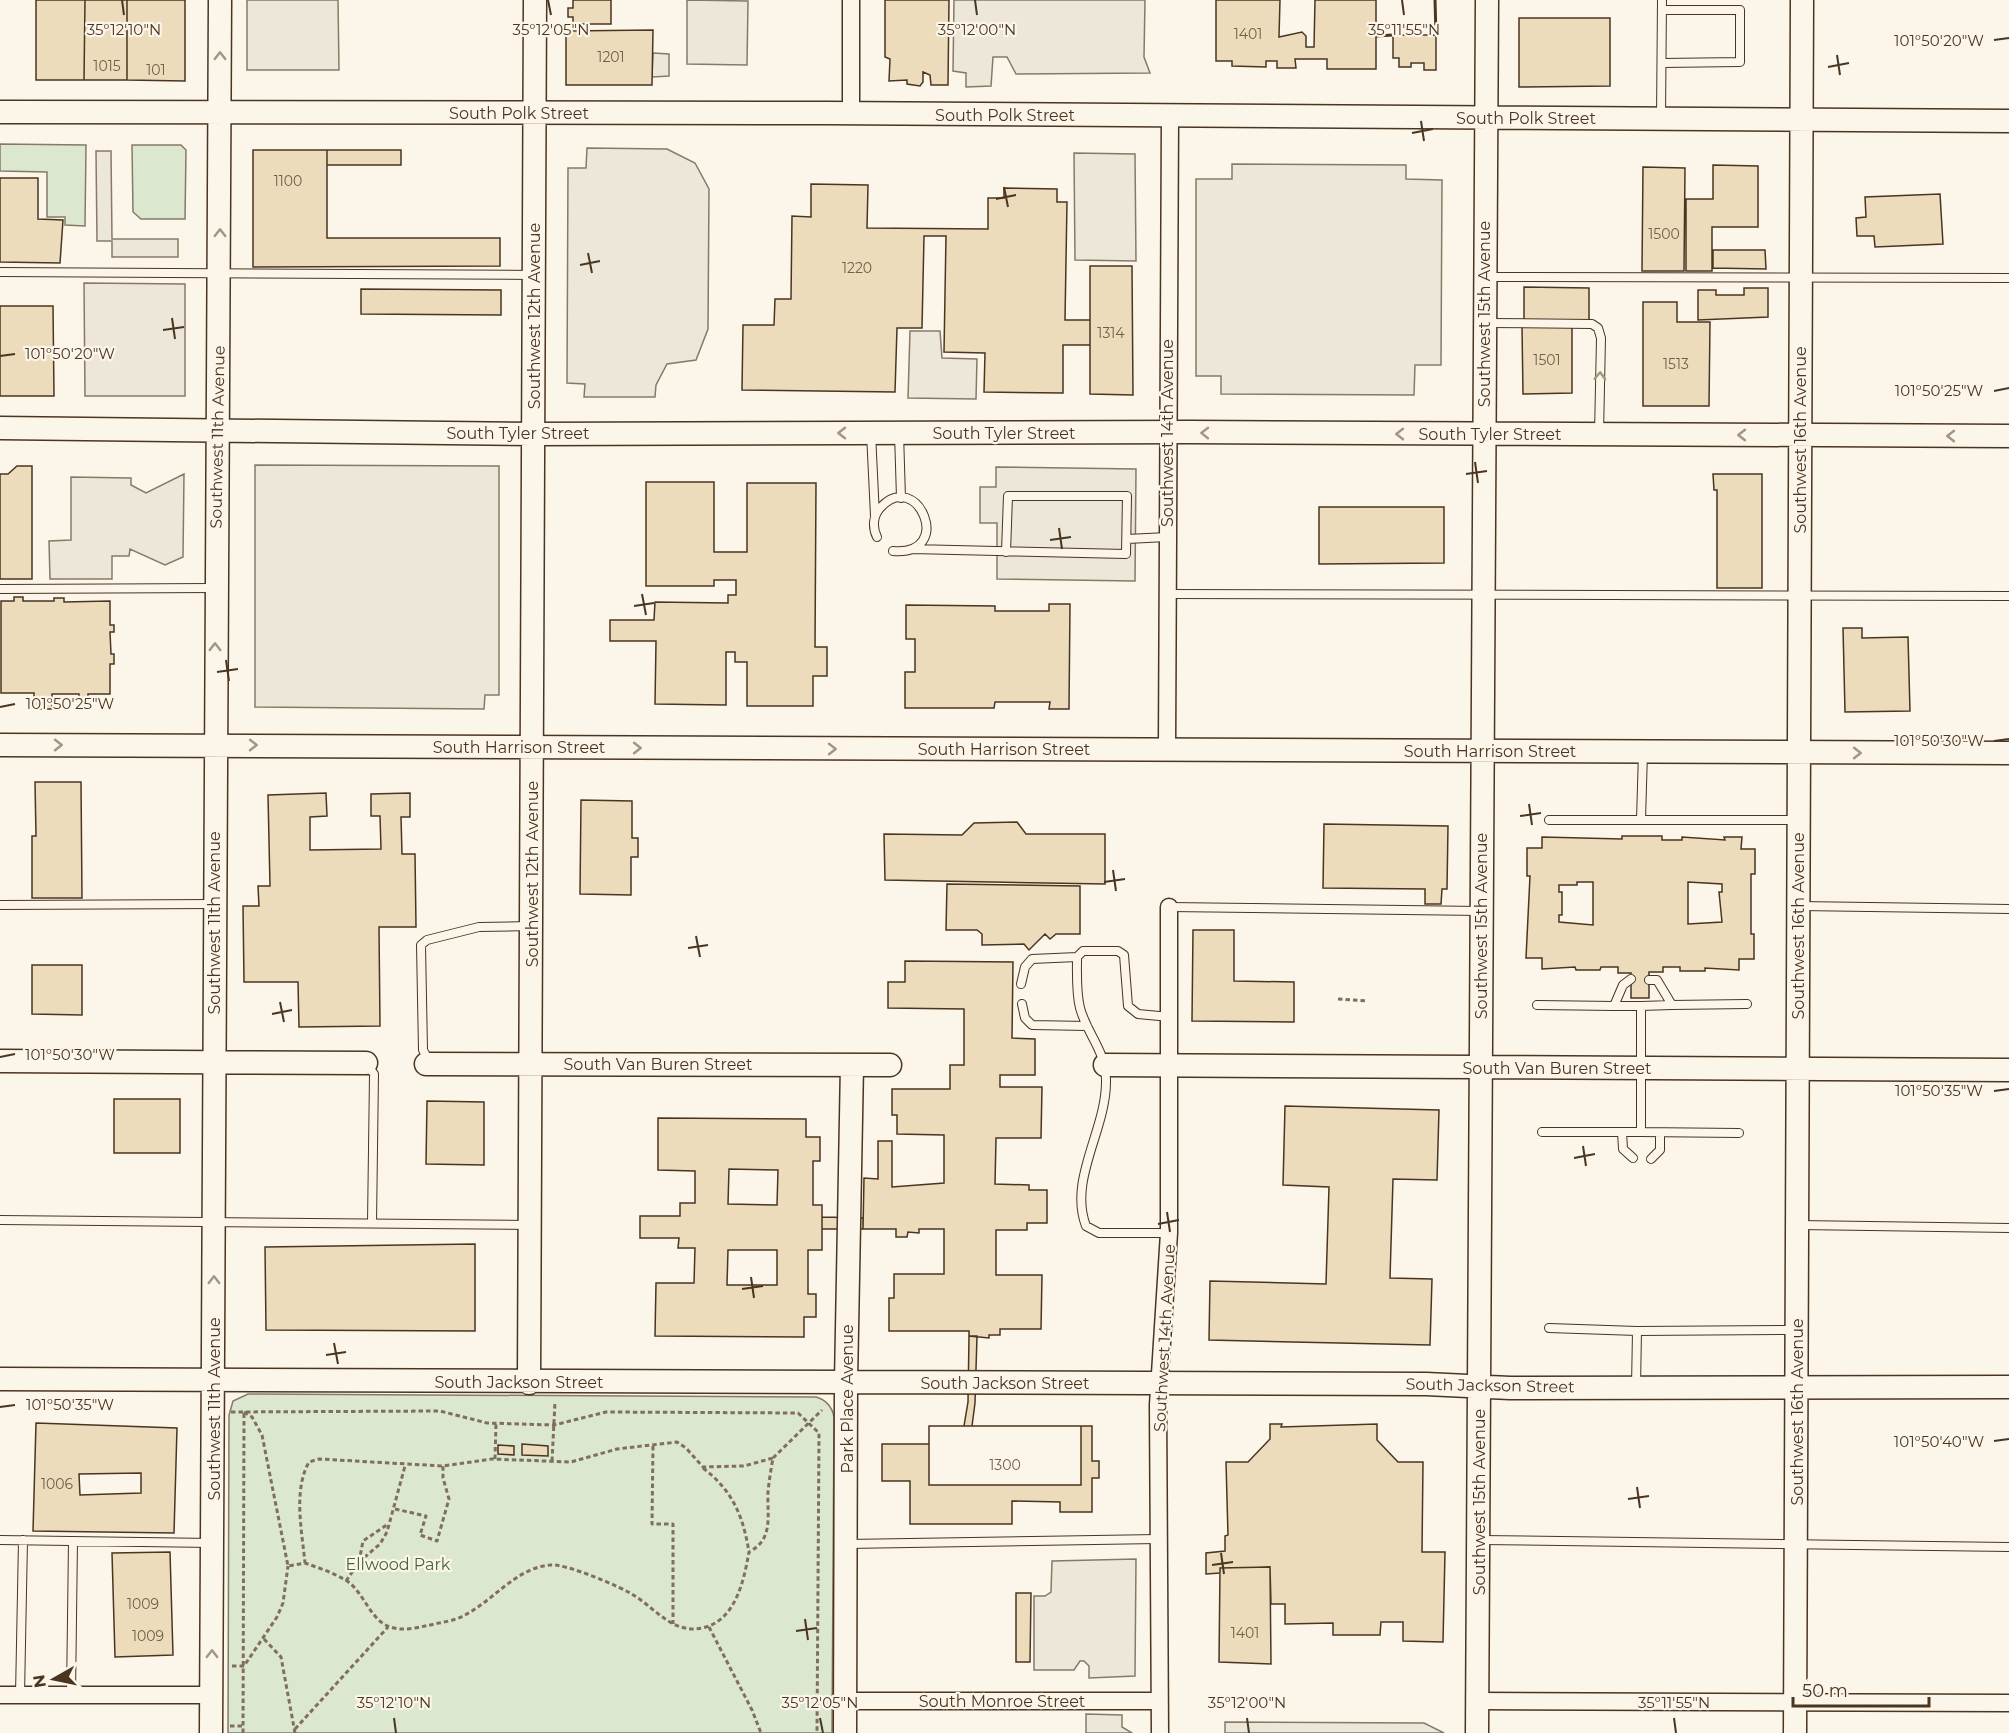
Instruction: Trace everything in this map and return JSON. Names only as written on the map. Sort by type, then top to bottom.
[{"type":"street","name":"Southwest 11th Avenue","points":[[219,1730],[211,1695],[220,0]]},
{"type":"street","name":"Southwest 12th Avenue","points":[[529,1383],[535,0]]},
{"type":"street","points":[[851,0],[851,114]]},
{"type":"street","name":"Southwest 15th Avenue","points":[[1477,1733],[1487,0]]},
{"type":"street","name":"Southwest 16th Avenue","points":[[1795,1733],[1802,0]]},
{"type":"street","name":"South Polk Street","points":[[0,112],[851,114],[2009,121]]},
{"type":"street","name":"Southwest 14th Avenue","points":[[1167,750],[1170,116]]},
{"type":"street","name":"South Tyler Street","points":[[0,428],[534,434],[1167,433],[2009,436]]},
{"type":"street","name":"South Harrison Street","points":[[0,745],[2009,753]]},
{"type":"street","name":"Southwest 14th Avenue","points":[[1160,1733],[1158,1539],[1160,1384],[1169,1233],[1169,908]]},
{"type":"street","points":[[0,1061],[366,1063]]},
{"type":"street","name":"South Van Buren Street","points":[[428,1064],[890,1065]]},
{"type":"street","name":"Park Place Avenue","points":[[845,1733],[846,1382],[852,1065]]},
{"type":"street","name":"South Van Buren Street","points":[[1105,1065],[2009,1070]]},
{"type":"street","name":"South Jackson Street","points":[[0,1379],[529,1383],[846,1382],[2009,1387]]},
{"type":"street","points":[[0,1695],[211,1695]]},
{"type":"street","name":"South Monroe Street","points":[[845,1701],[1159,1701]]},
{"type":"street","points":[[1478,1701],[2009,1703]]},
{"type":"lane","points":[[1661,119],[1662,5],[1740,10],[1740,62],[1662,63]]},
{"type":"lane","points":[[0,272],[534,275]]},
{"type":"lane","points":[[1484,277],[2009,278]]},
{"type":"lane","points":[[1484,323],[1592,324],[1598,328],[1601,338],[1599,435]]},
{"type":"lane","points":[[872,433],[877,537]]},
{"type":"lane","points":[[899,433],[901,498]]},
{"type":"lane","points":[[893,551],[912,549],[1006,552],[1126,554],[1127,496],[1008,496],[1006,552]]},
{"type":"lane","points":[[875,516],[886,502],[901,498],[919,505],[927,520],[924,537],[912,549]]},
{"type":"lane","points":[[1127,539],[1167,537]]},
{"type":"lane","points":[[0,589],[216,588]]},
{"type":"lane","points":[[1167,594],[2009,596]]},
{"type":"lane","points":[[1641,820],[1643,752]]},
{"type":"lane","points":[[1549,820],[1798,820]]},
{"type":"lane","points":[[0,905],[214,904]]},
{"type":"lane","points":[[1798,906],[2009,909]]},
{"type":"lane","points":[[1169,908],[1481,911]]},
{"type":"lane","points":[[428,1064],[423,1050],[421,945],[427,940],[479,927],[532,926]]},
{"type":"lane","points":[[1021,984],[1025,967],[1032,959],[1077,957],[1083,951],[1118,951],[1124,955],[1128,1006],[1138,1014],[1170,1017]]},
{"type":"lane","points":[[1077,957],[1080,1008],[1101,1051],[1105,1065],[1103,1110],[1080,1193],[1080,1211],[1086,1226],[1099,1233],[1169,1233]]},
{"type":"lane","points":[[1614,1006],[1623,985],[1631,980]]},
{"type":"lane","points":[[1649,980],[1657,980],[1672,1005]]},
{"type":"lane","points":[[1022,1004],[1025,1018],[1032,1025],[1087,1026]]},
{"type":"lane","points":[[1537,1005],[1746,1004]]},
{"type":"lane","points":[[1641,1006],[1641,1132]]},
{"type":"lane","points":[[366,1063],[374,1074],[372,1223]]},
{"type":"lane","points":[[1542,1131],[1739,1133]]},
{"type":"lane","points":[[1622,1132],[1623,1149],[1633,1158]]},
{"type":"lane","points":[[1651,1159],[1660,1150],[1660,1132]]},
{"type":"lane","points":[[0,1220],[530,1225]]},
{"type":"lane","points":[[1798,1225],[2009,1228]]},
{"type":"lane","points":[[1549,1328],[1637,1331],[1797,1330]]},
{"type":"lane","points":[[1636,1386],[1637,1331]]},
{"type":"lane","points":[[846,1544],[1158,1539]]},
{"type":"lane","points":[[0,1540],[213,1543]]},
{"type":"lane","points":[[20,1695],[23,1540]]},
{"type":"lane","points":[[1479,1540],[1796,1546],[2009,1547]]},
{"type":"lane","points":[[71,1695],[74,1541]]},
{"type":"path","points":[[1338,999],[1368,1001]]},
{"type":"path","points":[[552,1461],[555,1400]]},
{"type":"path","points":[[703,1467],[744,1466],[773,1458],[822,1410]]},
{"type":"path","points":[[230,1412],[440,1411],[496,1424],[554,1425],[619,1412],[798,1413],[819,1433],[817,1733]]},
{"type":"path","points":[[243,1666],[264,1640],[283,1603],[288,1566],[262,1435],[252,1417],[244,1412]]},
{"type":"path","points":[[243,1733],[244,1412]]},
{"type":"path","points":[[495,1459],[496,1424]]},
{"type":"path","points":[[288,1566],[305,1563],[346,1581],[375,1616],[388,1627],[398,1629],[418,1628],[460,1618],[523,1573],[551,1565],[566,1566],[633,1594],[673,1624],[692,1630],[709,1626],[723,1618],[736,1599],[745,1576],[749,1552],[739,1508],[730,1493],[686,1448],[677,1442],[617,1449],[571,1462],[495,1459],[443,1466],[332,1458],[309,1462],[303,1475],[302,1491],[305,1563]]},
{"type":"path","points":[[653,1446],[652,1524],[673,1524],[673,1624]]},
{"type":"path","points":[[749,1552],[758,1547],[765,1538],[769,1524],[768,1493],[773,1458]]},
{"type":"path","points":[[346,1581],[359,1562],[380,1544],[395,1509],[405,1465]]},
{"type":"path","points":[[395,1509],[426,1516],[420,1535],[437,1540],[449,1498],[443,1478],[443,1466]]},
{"type":"path","points":[[359,1562],[363,1541],[390,1523]]},
{"type":"path","points":[[709,1626],[752,1710],[761,1733]]},
{"type":"path","points":[[295,1731],[388,1627]]},
{"type":"path","points":[[264,1640],[280,1657],[295,1731]]},
{"type":"path","points":[[228,1666],[243,1666]]},
{"type":"path","points":[[219,1730],[243,1726]]},
{"type":"green space","points":[[0,144],[86,145],[85,226],[65,225],[65,217],[47,217],[47,172],[0,171]]},
{"type":"green space","points":[[132,145],[181,145],[186,150],[185,219],[141,219],[133,212]]},
{"type":"green space","name":"Ellwood Park","points":[[248,1394],[816,1397],[823,1400],[830,1407],[834,1417],[832,1733],[228,1733],[229,1415],[233,1401]]},
{"type":"shaded area","points":[[247,0],[338,0],[339,70],[247,70]]},
{"type":"shaded area","points":[[687,0],[748,1],[747,65],[687,64]]},
{"type":"shaded area","points":[[954,0],[1145,0],[1144,57],[1150,73],[1016,74],[1007,57],[993,57],[991,86],[966,87],[966,73],[953,71]]},
{"type":"shaded area","points":[[653,53],[669,54],[669,76],[652,77]]},
{"type":"shaded area","points":[[587,148],[667,149],[695,163],[709,189],[708,329],[696,360],[667,364],[656,385],[655,397],[584,397],[585,384],[567,383],[568,168],[586,168]]},
{"type":"shaded area","points":[[96,151],[111,151],[112,239],[178,239],[178,257],[112,257],[112,241],[97,241]]},
{"type":"shaded area","points":[[1074,153],[1135,154],[1136,261],[1075,260]]},
{"type":"shaded area","points":[[1232,164],[1406,165],[1406,179],[1442,180],[1441,365],[1415,365],[1414,395],[1221,394],[1221,376],[1196,376],[1196,179],[1232,179]]},
{"type":"shaded area","points":[[84,283],[185,284],[185,396],[85,396]]},
{"type":"shaded area","points":[[910,331],[940,331],[942,358],[977,359],[976,399],[908,398]]},
{"type":"shaded area","points":[[255,465],[499,466],[499,695],[485,695],[484,709],[255,707]]},
{"type":"shaded area","points":[[996,467],[1136,469],[1135,581],[997,579],[997,523],[980,523],[980,487],[996,487]]},
{"type":"shaded area","points":[[184,474],[183,557],[165,565],[130,549],[129,556],[112,556],[112,579],[50,579],[49,541],[71,540],[71,477],[131,478],[131,485],[146,493]]},
{"type":"shaded area","points":[[1136,1559],[1135,1676],[1089,1678],[1089,1666],[1084,1661],[1080,1661],[1074,1670],[1034,1670],[1034,1596],[1045,1596],[1051,1592],[1052,1561]]},
{"type":"shaded area","points":[[1086,1714],[1122,1715],[1122,1727],[1132,1733],[1086,1733]]},
{"type":"shaded area","points":[[1225,1722],[1424,1723],[1444,1733],[1225,1733]]},
{"type":"building","points":[[36,0],[85,0],[84,80],[36,80]]},
{"type":"building","points":[[85,0],[127,0],[127,80],[84,80]]},
{"type":"building","points":[[127,0],[185,0],[185,81],[127,80]]},
{"type":"building","points":[[573,0],[611,0],[611,24],[573,24],[573,17],[568,17],[568,8],[573,8]]},
{"type":"building","points":[[885,0],[949,0],[948,85],[931,85],[930,75],[923,72],[923,82],[920,86],[907,84],[907,80],[889,81],[890,59],[885,57]]},
{"type":"building","points":[[1216,0],[1280,0],[1279,37],[1302,32],[1306,36],[1306,47],[1314,47],[1315,0],[1376,0],[1376,69],[1327,69],[1327,59],[1295,59],[1296,68],[1277,68],[1277,61],[1266,61],[1266,67],[1232,66],[1232,61],[1216,61]]},
{"type":"building","points":[[1519,18],[1610,18],[1610,86],[1519,87]]},
{"type":"building","points":[[653,30],[652,85],[566,85],[566,31]]},
{"type":"building","points":[[1393,35],[1436,35],[1436,70],[1424,70],[1424,63],[1411,63],[1411,67],[1399,67],[1399,58],[1393,58]]},
{"type":"building","points":[[253,150],[327,150],[327,238],[500,238],[500,266],[253,267]]},
{"type":"building","points":[[327,150],[401,150],[401,165],[327,165]]},
{"type":"building","points":[[1713,165],[1758,166],[1758,227],[1712,227],[1712,271],[1686,271],[1686,199],[1713,199]]},
{"type":"building","points":[[1643,167],[1685,168],[1684,271],[1642,271]]},
{"type":"building","points":[[0,178],[38,178],[38,219],[63,220],[60,263],[0,262]]},
{"type":"building","points":[[811,184],[868,185],[867,228],[988,229],[988,198],[1004,198],[1004,188],[1057,189],[1057,202],[1067,202],[1065,320],[1090,320],[1090,345],[1063,345],[1063,393],[984,392],[985,353],[944,352],[946,236],[924,236],[922,328],[897,328],[895,392],[742,390],[743,325],[774,325],[775,299],[791,299],[792,216],[811,217]]},
{"type":"building","points":[[1940,194],[1943,244],[1875,247],[1874,236],[1857,236],[1856,218],[1866,217],[1865,197]]},
{"type":"building","points":[[1713,250],[1765,250],[1766,269],[1713,268]]},
{"type":"building","points":[[1090,266],[1132,266],[1133,395],[1090,394]]},
{"type":"building","points":[[1524,287],[1589,288],[1589,320],[1524,320]]},
{"type":"building","points":[[1744,288],[1768,288],[1768,317],[1698,320],[1698,290],[1716,290],[1716,295],[1744,295]]},
{"type":"building","points":[[361,289],[501,290],[501,315],[361,314]]},
{"type":"building","points":[[1643,302],[1677,302],[1677,322],[1710,322],[1709,406],[1643,406]]},
{"type":"building","points":[[0,306],[53,306],[54,396],[0,396]]},
{"type":"building","points":[[1522,327],[1572,327],[1572,393],[1523,394]]},
{"type":"building","points":[[17,466],[32,466],[32,579],[0,579],[0,474],[8,474]]},
{"type":"building","points":[[1713,474],[1762,474],[1762,588],[1717,588],[1717,490],[1714,490]]},
{"type":"building","points":[[646,482],[714,482],[714,552],[747,552],[747,483],[816,483],[815,647],[827,647],[827,676],[813,676],[813,706],[747,706],[747,662],[735,662],[735,652],[726,652],[726,705],[655,704],[656,641],[610,641],[610,620],[654,620],[655,602],[728,603],[728,595],[736,595],[736,580],[714,580],[714,586],[646,586]]},
{"type":"building","points":[[1319,507],[1444,507],[1444,563],[1319,564]]},
{"type":"building","points":[[14,597],[23,597],[23,601],[54,601],[54,598],[64,598],[64,602],[110,601],[110,625],[114,625],[114,632],[110,632],[114,664],[110,664],[110,694],[88,694],[88,698],[79,698],[79,694],[52,694],[52,709],[34,709],[34,693],[1,693],[1,601],[14,601]]},
{"type":"building","points":[[1049,604],[1070,604],[1069,709],[1049,709],[1050,702],[995,702],[994,708],[905,708],[905,672],[915,672],[915,639],[906,639],[906,605],[995,606],[995,611],[1049,611]]},
{"type":"building","points":[[1843,628],[1862,628],[1862,638],[1908,637],[1910,711],[1845,712]]},
{"type":"building","points":[[35,782],[81,782],[82,898],[32,898],[32,836],[36,836]]},
{"type":"building","points":[[326,793],[327,816],[310,817],[310,850],[381,849],[380,816],[371,816],[371,794],[410,793],[410,817],[401,817],[402,854],[415,854],[416,927],[379,927],[380,1026],[299,1027],[298,982],[244,982],[243,906],[259,906],[258,886],[270,886],[268,795]]},
{"type":"building","points":[[581,800],[632,801],[632,838],[638,838],[638,857],[631,857],[631,895],[580,894]]},
{"type":"building","points":[[1017,822],[1026,834],[1105,834],[1105,884],[885,880],[884,834],[962,835],[974,823]]},
{"type":"building","points":[[1324,824],[1448,826],[1447,889],[1442,889],[1441,904],[1425,904],[1425,889],[1323,888]]},
{"type":"building","points":[[1622,836],[1662,836],[1662,840],[1682,840],[1682,837],[1725,840],[1724,837],[1742,837],[1741,849],[1755,849],[1755,874],[1751,874],[1751,934],[1754,934],[1754,959],[1739,959],[1739,970],[1705,968],[1705,971],[1680,971],[1680,967],[1663,967],[1663,972],[1649,972],[1649,998],[1631,998],[1631,973],[1618,973],[1618,967],[1601,967],[1600,970],[1576,970],[1575,967],[1542,969],[1542,958],[1526,958],[1530,876],[1527,876],[1527,848],[1542,848],[1542,837],[1622,839]],"holes":[[[1577,882],[1593,882],[1593,925],[1559,922],[1559,915],[1562,915],[1562,892],[1559,892],[1559,885],[1577,885]],[[1688,882],[1722,884],[1722,892],[1719,892],[1722,922],[1688,924]]]},
{"type":"building","points":[[947,884],[1080,886],[1080,934],[1056,934],[1050,939],[1045,934],[1029,950],[1024,944],[982,945],[982,934],[977,930],[946,930]]},
{"type":"building","points":[[1193,930],[1234,930],[1234,981],[1294,982],[1294,1022],[1192,1021]]},
{"type":"building","points":[[905,961],[1013,962],[1012,1038],[1035,1039],[1035,1075],[1000,1075],[1000,1087],[1042,1087],[1041,1138],[996,1138],[995,1184],[1029,1185],[1029,1190],[1047,1190],[1047,1223],[1027,1223],[1027,1230],[996,1230],[996,1275],[1042,1275],[1041,1329],[1000,1329],[1000,1335],[989,1335],[989,1338],[969,1336],[969,1331],[889,1331],[889,1298],[894,1298],[894,1274],[944,1274],[944,1229],[919,1229],[919,1233],[908,1232],[907,1237],[896,1237],[896,1229],[863,1229],[864,1178],[878,1179],[878,1141],[892,1141],[892,1187],[944,1183],[944,1135],[897,1134],[897,1115],[892,1115],[892,1089],[950,1089],[950,1065],[964,1065],[964,1009],[888,1008],[888,982],[905,982]]},
{"type":"building","points":[[32,965],[82,965],[82,1015],[32,1014]]},
{"type":"building","points":[[114,1099],[180,1099],[180,1153],[114,1153]]},
{"type":"building","points":[[427,1101],[484,1102],[484,1165],[426,1164]]},
{"type":"building","points":[[1285,1106],[1439,1110],[1437,1180],[1393,1179],[1390,1278],[1432,1279],[1430,1345],[1209,1340],[1210,1281],[1326,1284],[1329,1187],[1283,1185]]},
{"type":"building","points":[[658,1118],[806,1119],[806,1137],[820,1137],[820,1161],[813,1161],[813,1205],[822,1205],[822,1250],[808,1250],[808,1294],[816,1294],[816,1317],[804,1317],[804,1337],[655,1336],[656,1283],[694,1283],[695,1248],[678,1248],[679,1238],[640,1238],[640,1216],[680,1216],[680,1203],[695,1203],[695,1171],[658,1170]],"holes":[[[729,1169],[778,1170],[777,1205],[728,1204]],[[728,1250],[777,1250],[777,1285],[727,1285]]]},
{"type":"building","points":[[822,1217],[863,1218],[863,1229],[822,1229]]},
{"type":"building","points":[[475,1244],[475,1331],[266,1330],[265,1247]]},
{"type":"building","points":[[969,1336],[977,1336],[975,1403],[972,1426],[964,1426],[968,1402]]},
{"type":"building","points":[[36,1423],[177,1428],[174,1533],[33,1531]],"holes":[[[141,1473],[141,1493],[80,1495],[79,1474]]]},
{"type":"building","points":[[1270,1424],[1282,1424],[1281,1427],[1377,1424],[1377,1440],[1398,1462],[1423,1462],[1422,1552],[1445,1552],[1443,1642],[1403,1641],[1403,1622],[1381,1622],[1380,1635],[1333,1635],[1333,1623],[1285,1624],[1285,1604],[1271,1604],[1270,1567],[1220,1568],[1220,1573],[1206,1574],[1206,1553],[1225,1551],[1225,1536],[1228,1535],[1226,1462],[1248,1462],[1270,1439]]},
{"type":"building","points":[[929,1426],[1092,1426],[1092,1461],[1099,1461],[1099,1478],[1092,1478],[1092,1512],[1060,1512],[1060,1502],[1012,1501],[1012,1524],[910,1524],[910,1481],[882,1481],[882,1444],[929,1444]]},
{"type":"building","points":[[929,1426],[1081,1426],[1081,1485],[929,1485]]},
{"type":"building","points":[[522,1444],[548,1446],[548,1456],[522,1455]]},
{"type":"building","points":[[498,1445],[514,1446],[514,1455],[498,1454]]},
{"type":"building","points":[[170,1552],[173,1655],[115,1657],[112,1553]]},
{"type":"building","points":[[1270,1567],[1271,1664],[1219,1662],[1220,1568]]},
{"type":"building","points":[[1016,1593],[1031,1593],[1030,1662],[1016,1662]]},
{"type":"wall","points":[[1435,0],[1436,35]]},
{"type":"wall","points":[[1376,36],[1393,35]]}]
